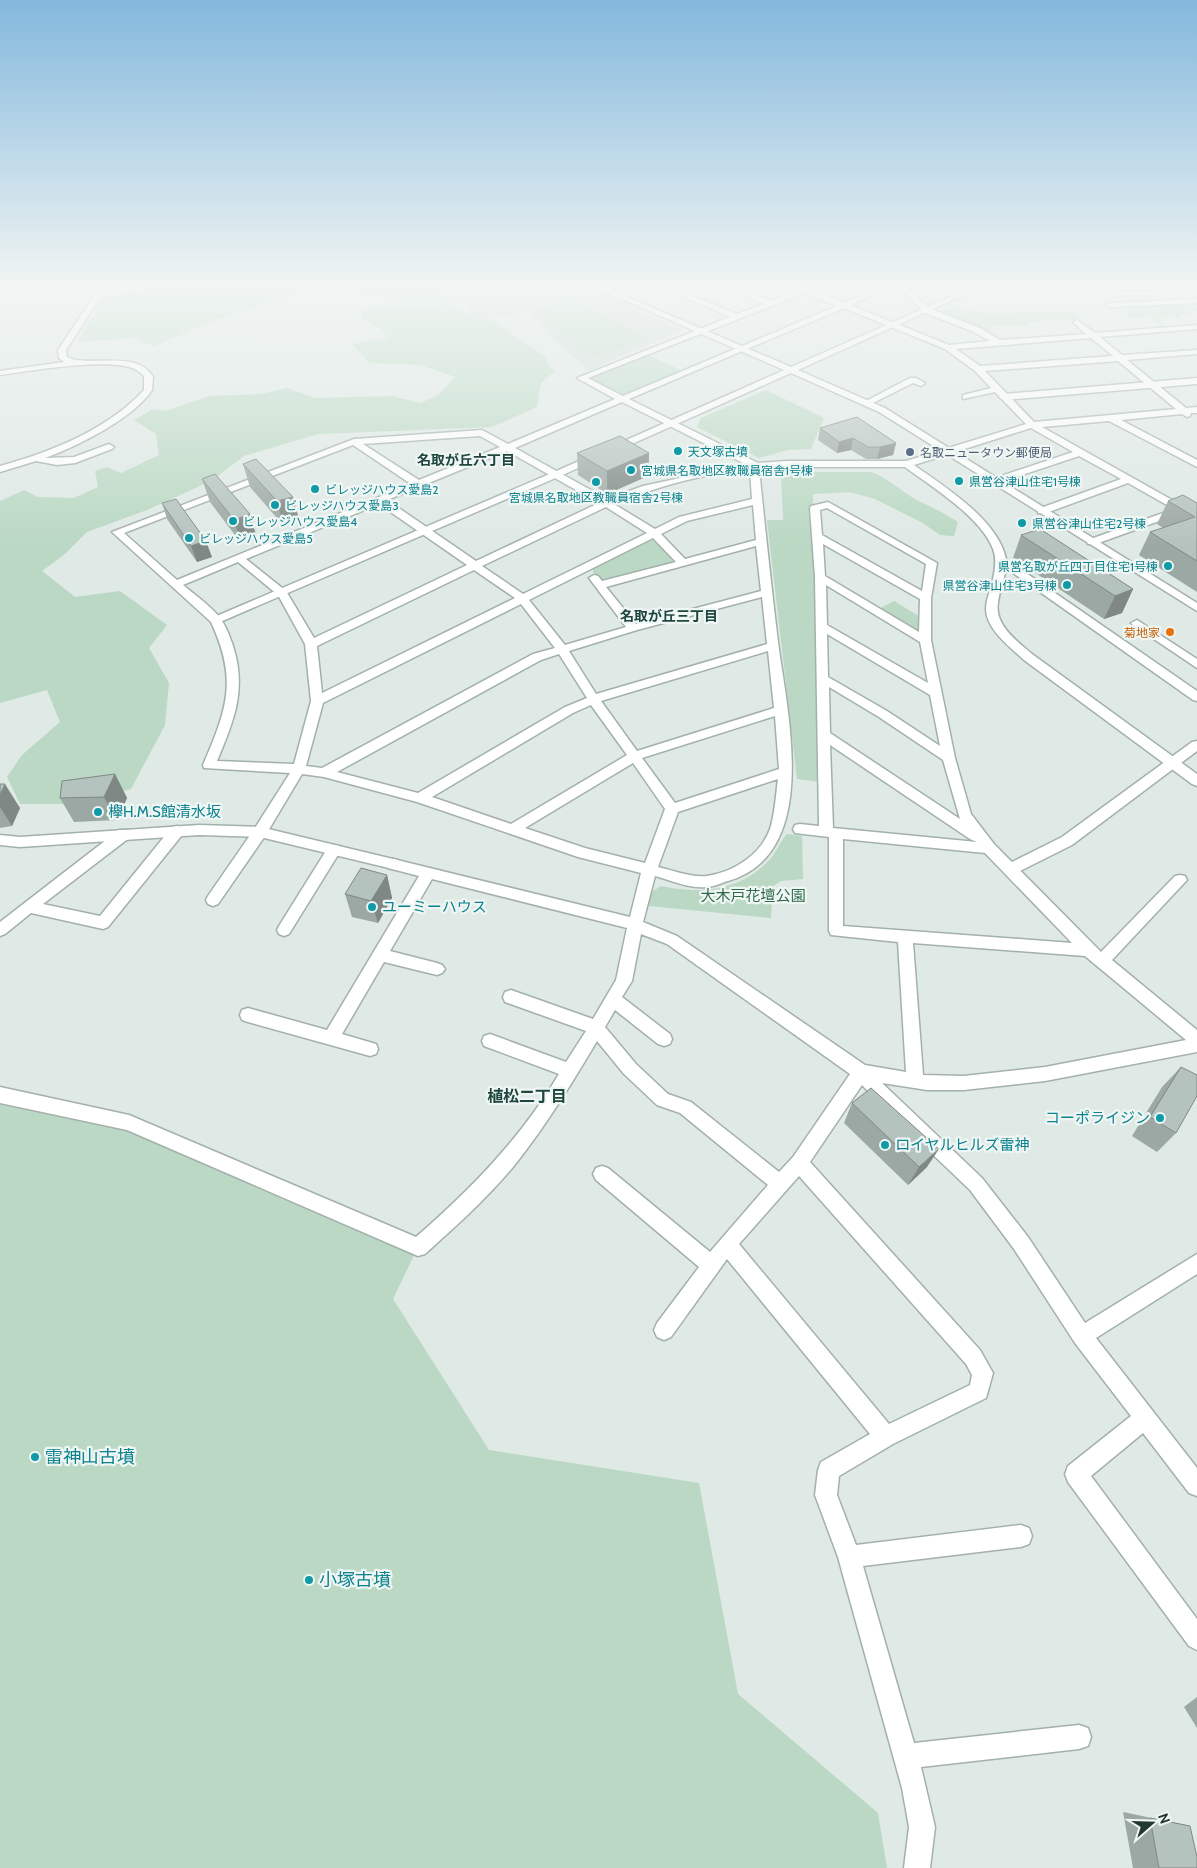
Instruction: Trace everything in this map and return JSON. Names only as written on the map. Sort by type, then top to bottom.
[{"type":"street","points":[[0,469],[36,459],[68,446],[136,403],[148,391],[150,380],[147,373]]},
{"type":"street","points":[[593,373],[581,378],[754,465]]},
{"type":"street","points":[[176,584],[682,373]]},
{"type":"street","points":[[216,620],[282,593],[784,373]]},
{"type":"street","points":[[798,373],[882,410],[1197,608]]},
{"type":"street","points":[[982,373],[1032,425],[1197,518]]},
{"type":"street","points":[[1137,373],[1183,412],[1197,418]]},
{"type":"street","points":[[866,403],[913,380],[921,383]]},
{"type":"street","points":[[1003,397],[1197,381]]},
{"type":"street","points":[[966,397],[996,389]]},
{"type":"street","points":[[310,644],[606,502],[646,488],[754,465],[907,464],[1032,425],[1197,410]]},
{"type":"street","points":[[1111,418],[1197,464]]},
{"type":"street","points":[[683,564],[654,533],[606,502],[482,433],[354,442],[117,532],[216,620],[226,640],[233,664],[234,690],[229,720],[208,765],[299,768],[324,773],[420,798],[583,853],[706,882],[731,875],[753,864],[770,844],[778,826],[786,772],[784,738],[760,542],[754,465]]},
{"type":"street","points":[[354,442],[418,484]]},
{"type":"street","points":[[36,459],[45,462],[80,460],[109,447]]},
{"type":"street","points":[[995,481],[1081,452]]},
{"type":"street","points":[[907,464],[969,513],[986,531],[998,548],[1002,566],[993,602],[992,616],[1011,642],[1028,657],[1197,781]]},
{"type":"street","points":[[1042,510],[1129,479]]},
{"type":"street","points":[[380,500],[523,599],[562,649],[594,700],[672,809]]},
{"type":"street","points":[[318,701],[683,519],[756,501]]},
{"type":"street","points":[[1089,950],[905,938],[836,931],[824,735],[820,577],[816,508],[828,505],[932,563],[926,598],[925,640],[949,758],[965,815],[986,844],[1089,950],[1197,1040]]},
{"type":"street","points":[[1092,542],[1182,509]]},
{"type":"street","points":[[818,537],[926,598]]},
{"type":"street","points":[[600,585],[760,542]]},
{"type":"street","points":[[213,900],[260,832],[299,768],[318,701],[310,644],[282,593],[239,558]]},
{"type":"street","points":[[1001,560],[1197,697]]},
{"type":"street","points":[[584,569],[600,585],[633,628]]},
{"type":"street","points":[[820,577],[925,640]]},
{"type":"street","points":[[324,773],[537,657],[633,628],[766,593]]},
{"type":"street","points":[[1137,623],[1197,664]]},
{"type":"street","points":[[821,626],[936,693]]},
{"type":"street","points":[[420,798],[569,710],[594,700],[773,646]]},
{"type":"street","points":[[822,678],[883,714],[949,758]]},
{"type":"street","points":[[511,830],[635,756],[780,710]]},
{"type":"street","points":[[824,735],[986,844]]},
{"type":"street","points":[[1011,869],[1067,841],[1197,745]]},
{"type":"street","points":[[672,809],[786,772]]},
{"type":"street","points":[[0,1096],[129,1123],[418,1248],[467,1204],[510,1157],[554,1098],[624,981],[635,925],[649,870],[672,809]]},
{"type":"street","points":[[800,829],[986,844]]},
{"type":"street","points":[[29,907],[103,923],[176,831]]},
{"type":"street","points":[[0,840],[20,842],[176,831],[260,832],[621,920],[672,940],[862,1072],[889,1102],[976,1184],[1021,1243],[1082,1336],[1197,1485]]},
{"type":"street","points":[[0,930],[124,834]]},
{"type":"street","points":[[284,930],[334,850]]},
{"type":"street","points":[[331,1038],[428,873]]},
{"type":"street","points":[[1102,961],[1180,880]]},
{"type":"street","points":[[905,938],[914,1081]]},
{"type":"street","points":[[380,955],[437,970]]},
{"type":"street","points":[[511,997],[595,1027],[630,1069],[664,1100],[685,1107],[780,1184]]},
{"type":"street","points":[[613,999],[664,1038]]},
{"type":"street","points":[[248,1015],[370,1049]]},
{"type":"street","points":[[490,1041],[570,1071]]},
{"type":"street","points":[[862,1072],[914,1081],[964,1083],[1045,1074],[1197,1045]]},
{"type":"street","points":[[664,1330],[727,1244],[799,1163],[862,1072]]},
{"type":"street","points":[[799,1163],[973,1357],[983,1372],[979,1391],[886,1437],[829,1470],[826,1494],[848,1557],[915,1788],[922,1826],[917,1868]]},
{"type":"street","points":[[602,1174],[711,1265]]},
{"type":"street","points":[[727,1244],[886,1437]]},
{"type":"street","points":[[1082,1336],[1197,1263]]},
{"type":"street","points":[[1145,1418],[1076,1474],[1197,1638]]},
{"type":"street","points":[[848,1557],[1021,1536]]},
{"type":"street","points":[[905,1756],[1079,1738]]},
{"type":"green space","points":[[444,373],[552,373],[541,383],[537,407],[492,427],[318,434],[244,456],[211,481],[147,510],[87,532],[65,554],[42,571],[75,597],[120,591],[167,625],[149,648],[169,683],[165,725],[131,789],[76,804],[20,804],[7,777],[22,755],[60,722],[47,690],[0,703],[0,501],[24,490],[38,497],[74,498],[98,487],[95,471],[107,467],[121,473],[159,455],[156,434],[134,420],[153,409],[165,411],[209,396],[260,394],[287,388],[315,398],[391,396],[421,403],[439,394],[455,377]]},
{"type":"green space","points":[[599,373],[677,373],[621,395],[592,381],[591,376]]},
{"type":"green space","points":[[766,390],[824,418],[811,449],[788,450],[759,458],[697,427],[701,418]]},
{"type":"green space","points":[[781,472],[872,472],[916,500],[958,522],[954,536],[940,535],[921,522],[875,499],[850,492],[813,494],[821,782],[797,779],[767,520],[783,520]]},
{"type":"green space","points":[[652,539],[657,539],[671,555],[673,561],[669,564],[607,581],[601,580],[593,572],[593,567]]},
{"type":"green space","points":[[894,601],[922,618],[922,635],[879,609]]},
{"type":"green space","name":"大木戸花壇公園","points":[[787,834],[802,836],[803,879],[781,881],[773,886],[771,918],[649,906],[650,893],[661,886],[676,889],[706,890],[721,888],[748,877],[772,857]]},
{"type":"green space","points":[[0,1089],[129,1123],[418,1247],[393,1299],[489,1450],[699,1483],[738,1694],[878,1813],[887,1868],[0,1868]]},
{"type":"building","points":[[857,417],[896,443],[880,447],[868,447],[853,438],[839,442],[820,428]]},
{"type":"building","points":[[620,436],[649,453],[607,471],[577,453]]},
{"type":"building","points":[[256,459],[293,497],[277,501],[243,464]]},
{"type":"building","points":[[215,474],[250,514],[234,520],[202,479]]},
{"type":"building","points":[[1183,495],[1197,503],[1197,561],[1150,532],[1195,517],[1168,501]]},
{"type":"building","points":[[176,499],[206,541],[191,546],[162,503]]},
{"type":"building","points":[[1040,529],[1133,589],[1115,596],[1021,535]]},
{"type":"building","points":[[115,774],[104,797],[60,798],[62,781]]},
{"type":"building","points":[[0,784],[5,784],[0,795]]},
{"type":"building","points":[[361,868],[387,875],[371,901],[345,894]]},
{"type":"building","points":[[1181,1067],[1197,1075],[1197,1096],[1176,1133],[1150,1117]]},
{"type":"building","points":[[871,1088],[939,1149],[919,1167],[852,1103]]},
{"type":"building","points":[[1150,1818],[1190,1826],[1197,1857],[1197,1868],[1159,1868]]},
{"type":"place","name":"天文塚古墳","points":[[678,451]]},
{"type":"place","name":"名取ニュータウン郵便局","points":[[910,452]]},
{"type":"place","name":"宮城県名取地区教職員宿舎1号棟","points":[[631,470]]},
{"type":"place","name":"県営谷津山住宅1号棟","points":[[959,481]]},
{"type":"place","name":"宮城県名取地区教職員宿舎2号棟","points":[[596,482]]},
{"type":"place","name":"ビレッジハウス愛島2","points":[[315,489]]},
{"type":"place","name":"ビレッジハウス愛島3","points":[[275,505]]},
{"type":"place","name":"ビレッジハウス愛島4","points":[[233,521]]},
{"type":"place","name":"県営谷津山住宅2号棟","points":[[1022,523]]},
{"type":"place","name":"ビレッジハウス愛島5","points":[[189,538]]},
{"type":"place","name":"県営名取が丘四丁目住宅1号棟","points":[[1168,566]]},
{"type":"place","name":"県営谷津山住宅3号棟","points":[[1067,585]]},
{"type":"place","name":"菊地家","points":[[1170,632]]},
{"type":"place","name":"欅H.M.S館清水坂","points":[[98,812]]},
{"type":"place","name":"ユーミーハウス","points":[[372,907]]},
{"type":"place","name":"コーポライジン","points":[[1160,1118]]},
{"type":"place","name":"ロイヤルヒルズ雷神","points":[[885,1145]]},
{"type":"place","name":"雷神山古墳","points":[[35,1457]]},
{"type":"place","name":"小塚古墳","points":[[309,1580]]},
{"type":"district","name":"名取が丘六丁目","points":[[466,460]]},
{"type":"district","name":"名取が丘三丁目","points":[[669,616]]},
{"type":"district","name":"植松二丁目","points":[[527,1096]]}]
